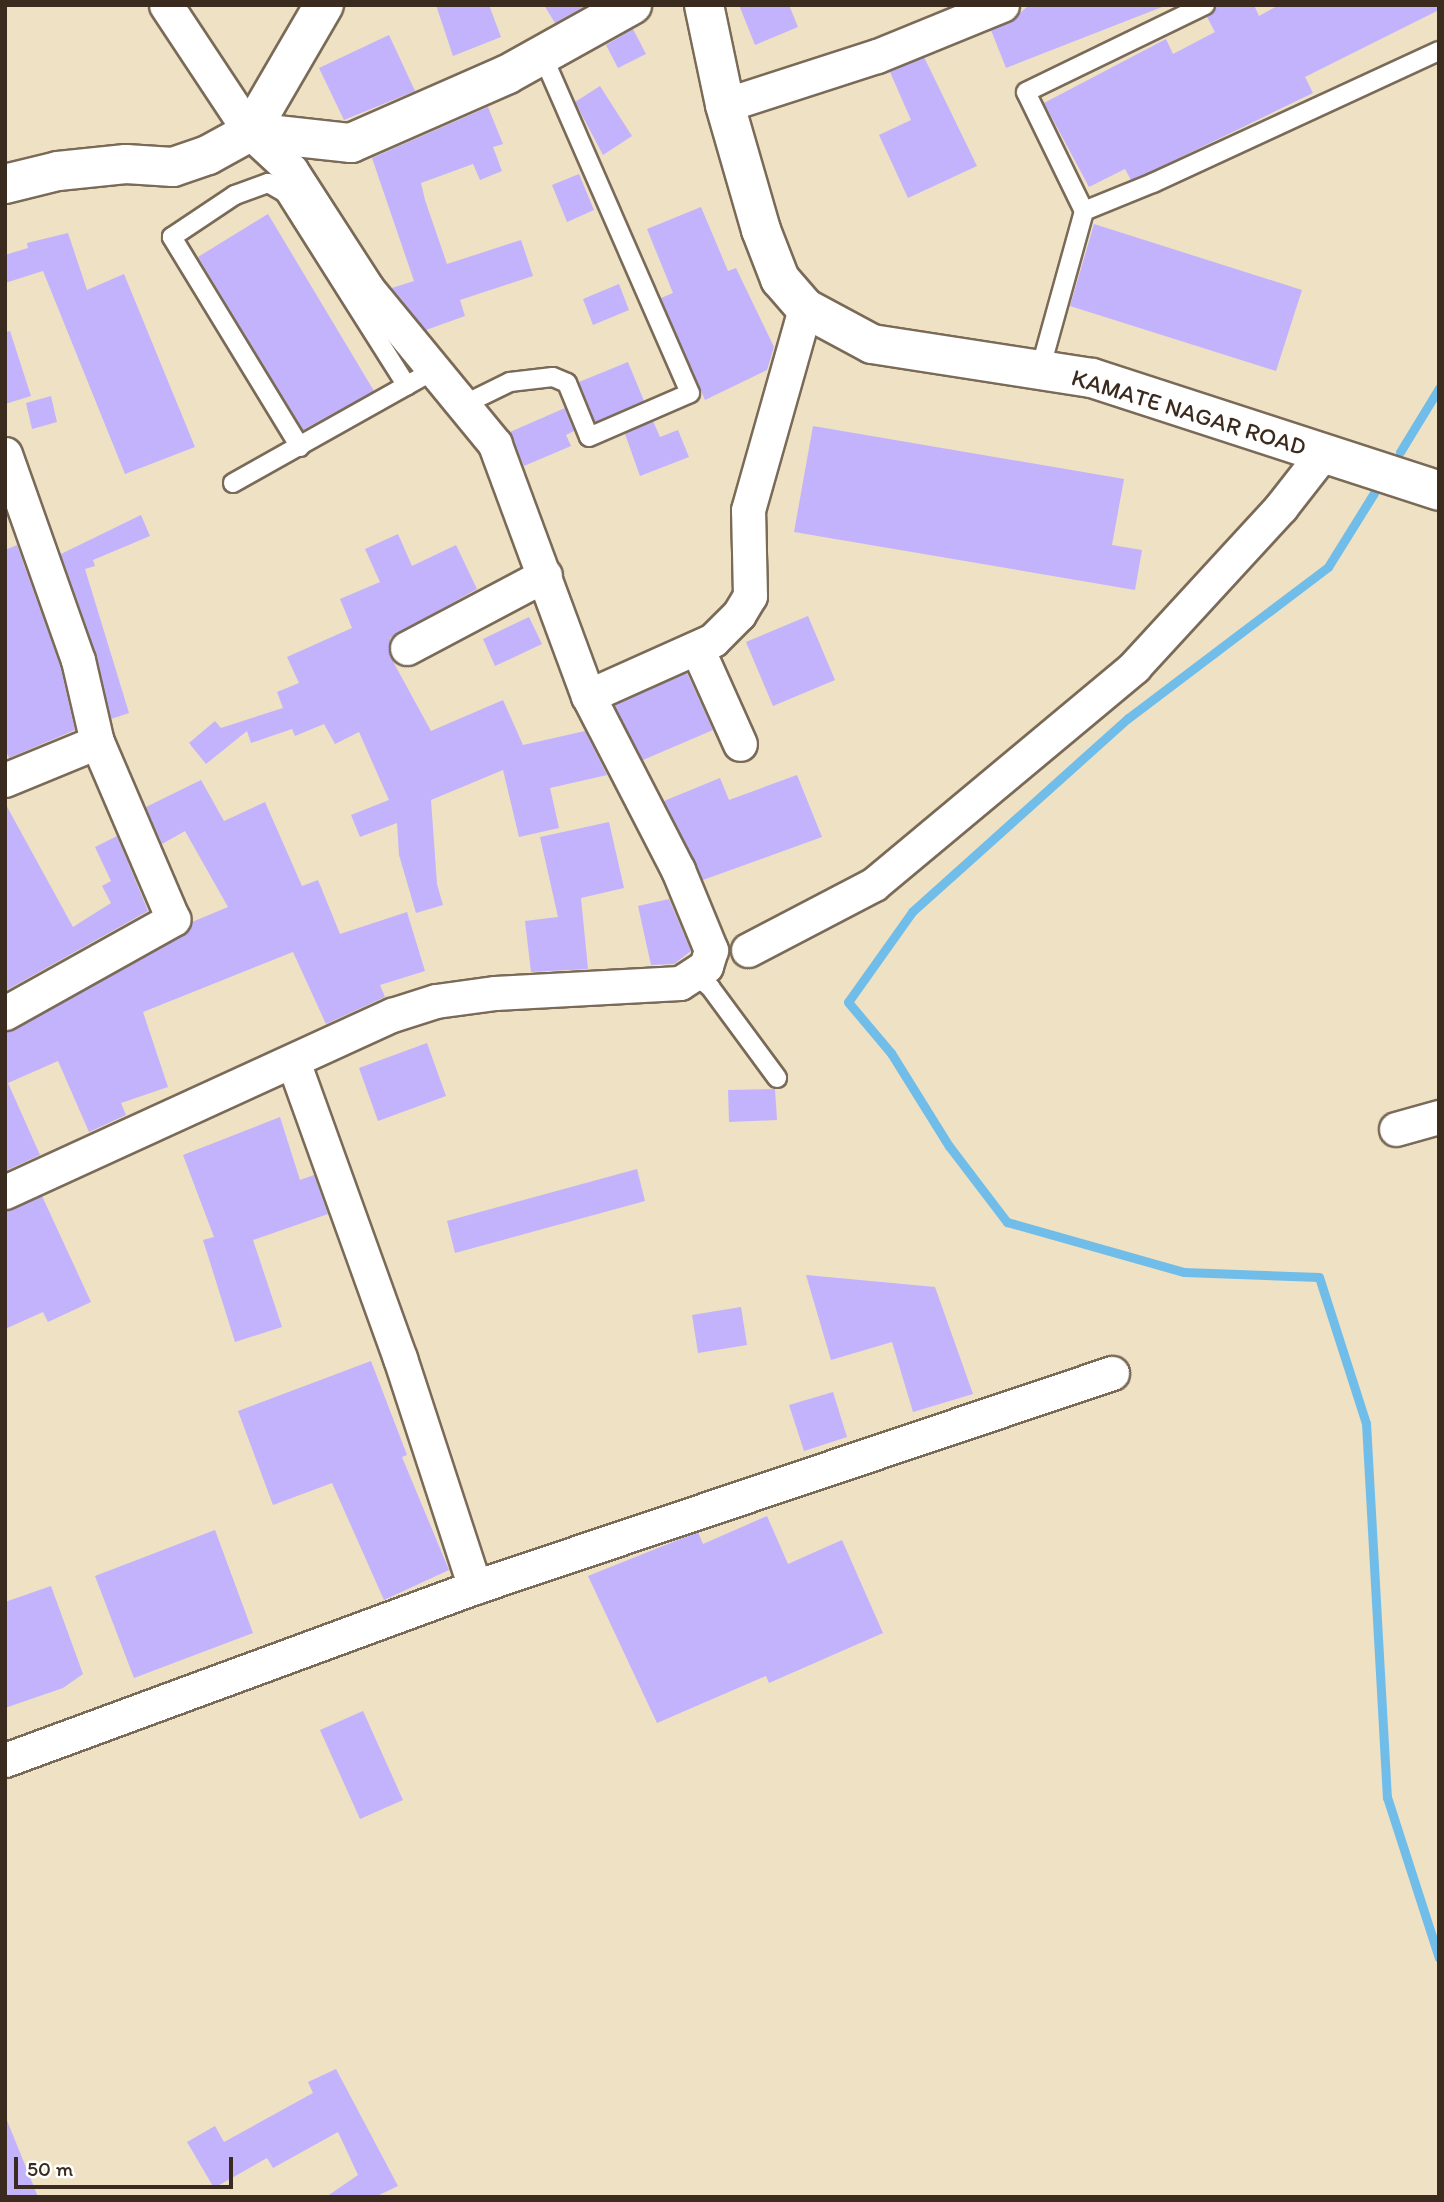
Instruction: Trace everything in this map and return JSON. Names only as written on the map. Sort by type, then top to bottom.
[{"type":"street","points":[[5,1192],[293,1060],[436,1001],[562,988],[664,985],[695,976],[706,966],[711,950],[707,934],[588,696],[495,444],[463,405],[420,378],[367,288],[290,170],[250,132],[166,5]]},
{"type":"street","points":[[5,184],[58,171],[112,165],[173,167],[208,155],[250,132],[324,5]]},
{"type":"street","points":[[250,132],[351,143],[542,55],[632,5]]},
{"type":"street","name":"KAMATE NAGAR ROAD","points":[[704,5],[726,105],[761,230],[780,279],[805,308],[872,344],[1092,378],[1439,491]]},
{"type":"street","points":[[726,105],[877,56],[1002,5]]},
{"type":"street","points":[[588,696],[697,648],[727,629],[750,596],[748,510],[805,308]]},
{"type":"street","points":[[748,950],[874,884],[1134,667],[1281,507],[1324,452]]},
{"type":"street","points":[[5,454],[78,660],[97,742],[173,919],[5,1013]]},
{"type":"street","points":[[407,648],[545,575]]},
{"type":"street","points":[[697,648],[740,744]]},
{"type":"street","points":[[6,778],[97,742]]},
{"type":"street","points":[[293,1060],[400,1358],[475,1587]]},
{"type":"street","points":[[1396,1129],[1439,1117]]},
{"type":"street","points":[[5,1760],[475,1587],[1112,1373]]},
{"type":"lane","points":[[1040,370],[1083,211],[1026,92],[1205,5]]},
{"type":"lane","points":[[1083,211],[1439,51]]},
{"type":"lane","points":[[463,405],[510,382],[553,377],[567,383],[589,437],[690,393],[542,55]]},
{"type":"lane","points":[[233,483],[300,447],[420,378],[285,193],[268,183],[235,195],[172,237],[300,447]]},
{"type":"lane","points":[[695,976],[710,987],[777,1078]]},
{"type":"building","points":[[436,5],[489,5],[501,37],[453,56]]},
{"type":"building","points":[[544,5],[587,5],[555,23]]},
{"type":"building","points":[[739,5],[789,5],[798,27],[755,45]]},
{"type":"building","points":[[1029,5],[1162,7],[1006,68],[991,30],[1010,22]]},
{"type":"building","points":[[1216,5],[1254,5],[1259,16],[1279,5],[1439,5],[1439,10],[1305,77],[1313,93],[1148,173],[1131,180],[1125,169],[1089,187],[1044,103],[1166,39],[1173,54],[1215,32],[1207,17]]},
{"type":"building","points":[[633,29],[646,54],[618,68],[606,45]]},
{"type":"building","points":[[389,35],[415,91],[344,120],[319,68]]},
{"type":"building","points":[[924,57],[977,166],[908,198],[879,135],[911,120],[890,72]]},
{"type":"building","points":[[600,86],[632,136],[603,155],[575,102]]},
{"type":"building","points":[[488,107],[503,144],[493,147],[502,171],[480,180],[473,164],[421,183],[425,200],[447,264],[521,240],[533,276],[460,300],[465,316],[426,330],[392,288],[414,281],[372,158]]},
{"type":"building","points":[[579,174],[594,210],[567,222],[552,185]]},
{"type":"building","points":[[701,207],[728,271],[736,268],[774,347],[767,370],[705,400],[661,298],[673,293],[647,229]]},
{"type":"building","points":[[268,214],[374,391],[303,430],[198,257]]},
{"type":"building","points":[[1094,224],[1302,290],[1276,371],[1070,306]]},
{"type":"building","points":[[68,233],[87,290],[124,274],[195,447],[125,474],[43,271],[5,283],[5,255],[28,248],[27,243]]},
{"type":"building","points":[[619,284],[629,310],[593,325],[583,299]]},
{"type":"building","points":[[10,331],[31,396],[5,404],[5,332]]},
{"type":"building","points":[[628,362],[644,401],[595,422],[579,382]]},
{"type":"building","points":[[51,396],[57,422],[32,429],[26,403]]},
{"type":"building","points":[[565,408],[574,431],[566,435],[571,446],[524,466],[510,432]]},
{"type":"building","points":[[653,421],[660,437],[678,430],[689,457],[640,476],[625,434]]},
{"type":"building","points":[[813,426],[1124,479],[1112,545],[1142,550],[1135,590],[794,532]]},
{"type":"building","points":[[141,515],[150,536],[93,560],[95,566],[85,569],[129,713],[111,719],[96,654],[61,554]]},
{"type":"building","points":[[398,534],[412,566],[456,545],[477,589],[390,638],[390,656],[431,731],[503,700],[523,745],[585,731],[607,775],[550,788],[559,828],[519,837],[503,770],[431,800],[437,884],[443,905],[416,913],[399,855],[397,823],[360,837],[351,815],[389,800],[359,732],[335,744],[324,724],[295,736],[292,729],[251,743],[247,731],[206,764],[189,743],[215,721],[221,728],[283,708],[277,692],[299,683],[287,657],[352,628],[340,599],[380,582],[365,549]]},
{"type":"building","points":[[17,545],[60,665],[75,730],[9,758],[5,749],[5,550]]},
{"type":"building","points":[[808,616],[835,680],[773,706],[746,642]]},
{"type":"building","points":[[529,617],[542,644],[495,666],[483,639]]},
{"type":"building","points":[[687,673],[713,730],[643,760],[614,705]]},
{"type":"building","points":[[797,775],[822,837],[703,880],[664,801],[720,778],[729,800]]},
{"type":"building","points":[[201,780],[224,821],[265,802],[302,886],[318,880],[340,934],[407,912],[425,971],[380,985],[385,997],[326,1024],[293,952],[143,1012],[168,1087],[121,1103],[126,1115],[89,1132],[58,1061],[8,1083],[40,1155],[5,1171],[5,1032],[182,936],[192,922],[228,907],[185,831],[162,844],[146,807]]},
{"type":"building","points":[[5,803],[73,927],[111,903],[102,886],[111,881],[95,847],[117,836],[148,911],[5,991]]},
{"type":"building","points":[[609,822],[624,888],[581,898],[588,969],[531,972],[525,921],[558,917],[540,837]]},
{"type":"building","points":[[669,899],[691,951],[674,964],[651,965],[638,906]]},
{"type":"building","points":[[427,1043],[446,1096],[378,1121],[359,1068]]},
{"type":"building","points":[[775,1089],[777,1120],[729,1122],[728,1090]]},
{"type":"building","points":[[280,1117],[300,1180],[314,1175],[328,1214],[253,1240],[282,1327],[235,1342],[203,1240],[214,1237],[183,1155]]},
{"type":"building","points":[[637,1169],[645,1201],[455,1253],[447,1221]]},
{"type":"building","points":[[42,1196],[91,1302],[48,1322],[43,1312],[5,1329],[5,1211]]},
{"type":"building","points":[[806,1275],[935,1287],[973,1394],[913,1412],[892,1342],[831,1360]]},
{"type":"building","points":[[741,1307],[747,1345],[698,1353],[692,1315]]},
{"type":"building","points":[[371,1361],[407,1455],[402,1457],[449,1570],[384,1600],[332,1483],[273,1505],[238,1411]]},
{"type":"building","points":[[833,1392],[847,1437],[804,1451],[789,1405]]},
{"type":"building","points":[[767,1516],[788,1564],[842,1540],[883,1633],[769,1683],[766,1676],[657,1723],[588,1576],[698,1532],[703,1544]]},
{"type":"building","points":[[215,1530],[253,1633],[134,1678],[95,1576]]},
{"type":"building","points":[[51,1586],[83,1674],[63,1688],[5,1708],[5,1602]]},
{"type":"building","points":[[363,1711],[403,1800],[360,1819],[320,1730]]},
{"type":"building","points":[[336,2069],[398,2186],[375,2197],[326,2197],[358,2175],[338,2132],[273,2168],[267,2158],[214,2188],[187,2142],[215,2126],[224,2142],[313,2093],[308,2082]]},
{"type":"building","points":[[6,2118],[38,2197],[5,2197]]},
{"type":"waterway","points":[[1400,452],[1439,388]]},
{"type":"waterway","points":[[1374,493],[1328,567],[1128,718],[912,912],[848,1002],[891,1053],[949,1146],[1007,1222],[1184,1272],[1319,1277],[1366,1423],[1387,1797],[1439,1958]]}]
